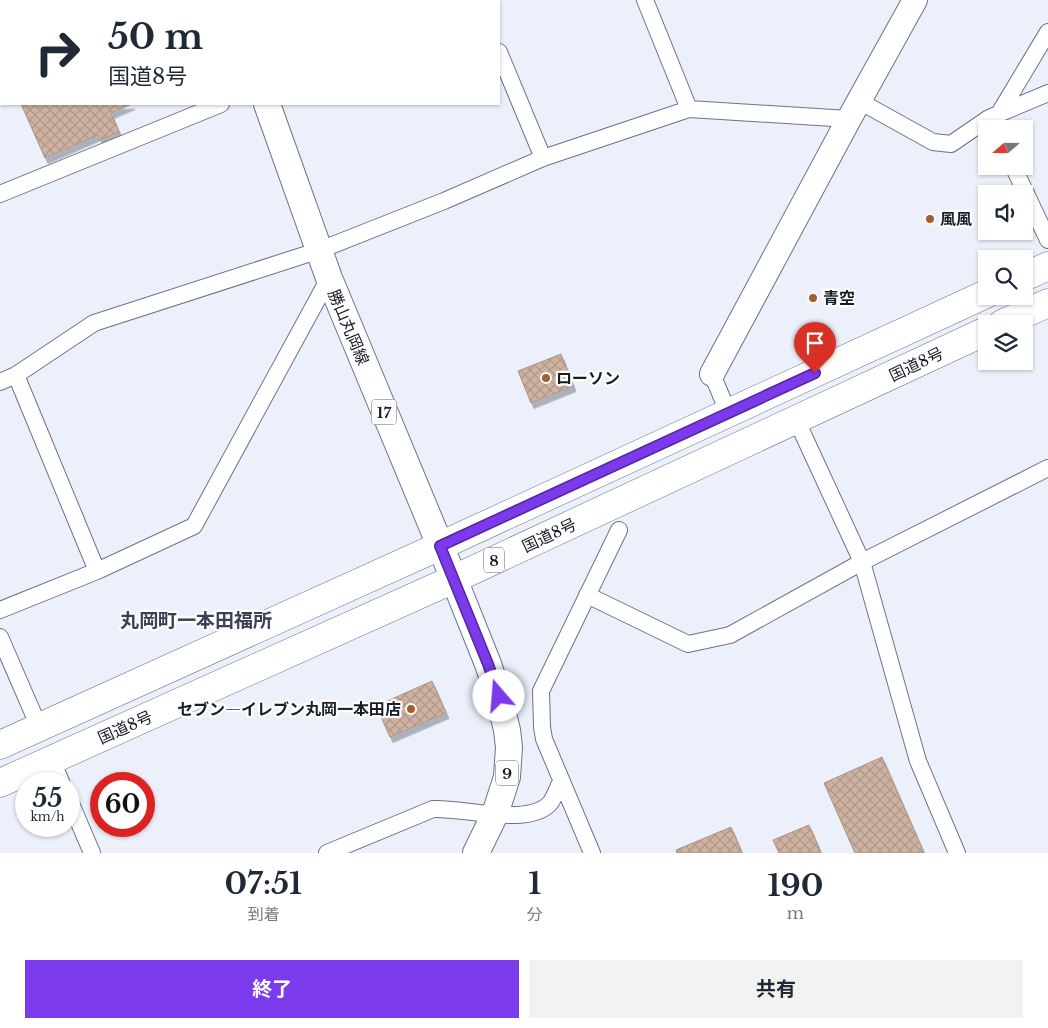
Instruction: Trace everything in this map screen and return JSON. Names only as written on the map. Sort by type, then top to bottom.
[{"type":"highway","points":[[1033,273],[1048,266]]},
{"type":"highway","name":"国道8号","points":[[0,745],[440,546],[978,298]]},
{"type":"highway","points":[[1022,315],[1048,303]]},
{"type":"highway","name":"国道8号","points":[[57,772],[454,579],[978,335]]},
{"type":"highway","name":"国道8号","points":[[0,783],[15,780]]},
{"type":"main road","name":"勝山丸岡線","points":[[267,105],[329,278],[440,546]]},
{"type":"main road","name":"9","points":[[440,546],[488,664],[499,696],[507,730],[509,760],[507,777],[496,814],[476,853]]},
{"type":"street","points":[[645,0],[689,109]]},
{"type":"street","points":[[728,412],[712,374],[915,0]]},
{"type":"street","points":[[995,120],[1048,32]]},
{"type":"street","points":[[500,54],[543,158]]},
{"type":"street","points":[[995,120],[1048,93]]},
{"type":"street","points":[[0,194],[219,105]]},
{"type":"street","points":[[0,382],[16,375],[94,323],[320,250],[444,201],[543,158],[689,109],[854,110],[933,142],[951,144],[978,129]]},
{"type":"street","points":[[1017,175],[1048,240]]},
{"type":"street","points":[[0,610],[97,570],[194,526],[329,278]]},
{"type":"street","points":[[16,375],[97,570]]},
{"type":"street","points":[[796,419],[862,562],[918,761],[956,853]]},
{"type":"street","points":[[587,595],[688,644],[730,635],[862,562],[1048,468]]},
{"type":"street","points":[[592,853],[544,740],[542,691],[619,530]]},
{"type":"street","points":[[0,638],[39,727]]},
{"type":"street","points":[[326,853],[433,809],[518,815],[538,810],[550,803],[561,780]]},
{"type":"street","points":[[80,825],[92,853]]},
{"type":"building","points":[[21,105],[130,105],[111,113],[119,132],[100,140],[98,135],[45,158]]},
{"type":"building","name":"ローソン","points":[[561,354],[573,386],[531,403],[518,371]]},
{"type":"building","name":"セブン―イレブン丸岡一本田店","points":[[432,681],[446,713],[390,737],[376,706]]},
{"type":"building","points":[[882,757],[924,853],[855,853],[824,783]]},
{"type":"building","points":[[809,825],[821,853],[779,853],[773,840]]},
{"type":"building","points":[[731,827],[742,853],[677,853],[676,850]]},
{"type":"place","name":"風風","points":[[930,219]]},
{"type":"place","name":"青空","points":[[813,298]]},
{"type":"place","name":"ローソン","points":[[546,378]]},
{"type":"place","name":"セブン―イレブン丸岡一本田店","points":[[411,709]]},
{"type":"district","name":"丸岡町一本田福所","points":[[196,620]]},
{"type":"route","points":[[499,696],[440,546],[815,373]]}]
